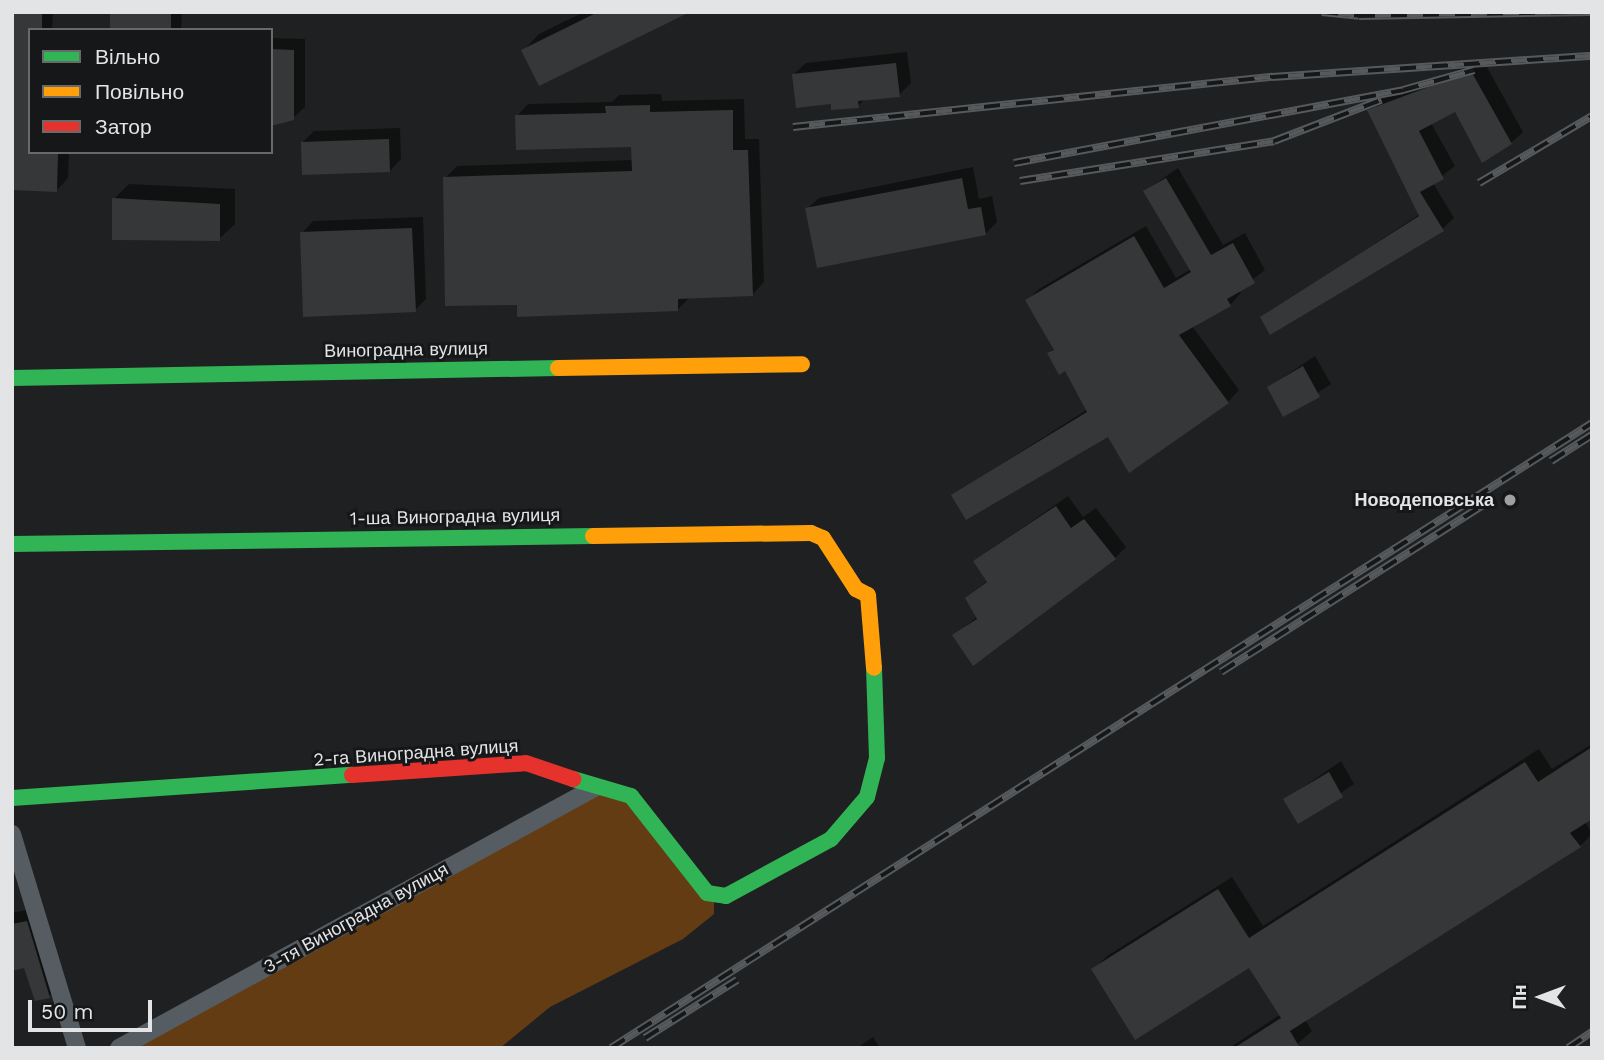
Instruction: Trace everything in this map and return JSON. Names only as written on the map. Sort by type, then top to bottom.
[{"type":"street","name":"Виноградна вулиця","points":[[12,378],[802,364]]},
{"type":"street","name":"1-ша Виноградна вулиця","points":[[12,544],[795,531],[823,538],[856,589],[868,596]]},
{"type":"street","name":"2-га Виноградна вулиця","points":[[12,798],[526,763],[547,774],[614,788],[631,796],[707,893],[726,897],[831,839],[867,797],[877,758],[873,625],[868,596]]},
{"type":"street","name":"3-тя Виноградна вулиця","points":[[118,1048],[594,788]]},
{"type":"street","points":[[12,834],[77,1048]]},
{"type":"shaded area","points":[[594,788],[634,795],[714,902],[714,914],[683,939],[550,1007],[500,1048],[119,1048]]},
{"type":"building","points":[[12,12],[42,12],[42,28],[28,28],[28,154],[58,154],[57,192],[12,190]]},
{"type":"building","points":[[110,12],[171,12],[171,28],[110,28]]},
{"type":"building","points":[[598,12],[690,12],[539,86],[521,50]]},
{"type":"building","points":[[273,49],[294,50],[294,120],[273,125]]},
{"type":"building","points":[[896,63],[900,97],[858,101],[859,108],[831,110],[831,104],[796,108],[792,74]]},
{"type":"building","points":[[1471,71],[1512,144],[1482,163],[1455,112],[1419,131],[1444,179],[1420,192],[1444,231],[1270,335],[1260,317],[1419,216],[1367,110]]},
{"type":"building","points":[[650,105],[650,112],[733,110],[733,150],[748,150],[753,296],[678,299],[678,311],[517,317],[517,305],[445,306],[443,177],[632,171],[631,147],[516,150],[515,115],[606,113],[605,106]]},
{"type":"building","points":[[389,139],[390,172],[302,175],[301,142]]},
{"type":"building","points":[[962,178],[968,209],[981,207],[986,235],[817,268],[805,208]]},
{"type":"building","points":[[1166,178],[1211,255],[1233,243],[1255,283],[1227,299],[1231,306],[1179,335],[1229,403],[1129,473],[1108,437],[966,520],[951,495],[1087,412],[1065,371],[1059,375],[1047,353],[1054,350],[1025,300],[1134,236],[1164,288],[1191,272],[1143,191]]},
{"type":"building","points":[[112,198],[220,204],[220,241],[112,240]]},
{"type":"building","points":[[412,228],[416,312],[303,317],[300,232]]},
{"type":"building","points":[[1303,366],[1320,397],[1283,417],[1267,387]]},
{"type":"building","points":[[1056,506],[1071,528],[1084,519],[1116,559],[973,666],[952,635],[977,619],[965,598],[987,582],[973,561]]},
{"type":"building","points":[[1592,747],[1592,819],[1570,833],[1581,847],[1290,1031],[1300,1048],[1234,1048],[1281,1018],[1249,968],[1135,1040],[1091,969],[1218,889],[1249,938],[1525,762],[1538,782]]},
{"type":"building","points":[[1329,772],[1343,797],[1298,824],[1283,799]]},
{"type":"building","points":[[27,921],[50,998],[35,1001],[24,968],[12,971],[12,924]]},
{"type":"railway","points":[[1322,12],[1359,16],[1591,12]]},
{"type":"railway","points":[[793,127],[1272,77],[1592,56]]},
{"type":"railway","points":[[1014,163],[1403,90],[1474,70]]},
{"type":"railway","points":[[1020,181],[1274,141],[1381,100]]},
{"type":"railway","points":[[1479,183],[1592,116]]},
{"type":"railway","points":[[611,1048],[1592,423]]},
{"type":"railway","points":[[1551,461],[1592,435]]},
{"type":"railway","points":[[1221,672],[1489,501]]},
{"type":"railway","points":[[645,1038],[737,980]]},
{"type":"railway","points":[[1568,1048],[1592,1032]]},
{"type":"traffic: fast","points":[[12,378],[558,368]]},
{"type":"traffic: fast","points":[[12,544],[593,536]]},
{"type":"traffic: fast","points":[[573,779],[631,796],[707,893],[726,896],[831,839],[867,797],[877,758],[874,668]]},
{"type":"traffic: fast","points":[[12,798],[352,775]]},
{"type":"traffic: slow","points":[[558,368],[802,364]]},
{"type":"traffic: slow","points":[[593,536],[811,533],[823,538],[856,589],[868,595],[874,668]]},
{"type":"traffic: jam","points":[[352,775],[526,763],[573,779]]},
{"type":"place","name":"Новодеповська","points":[[1510,500]]}]
